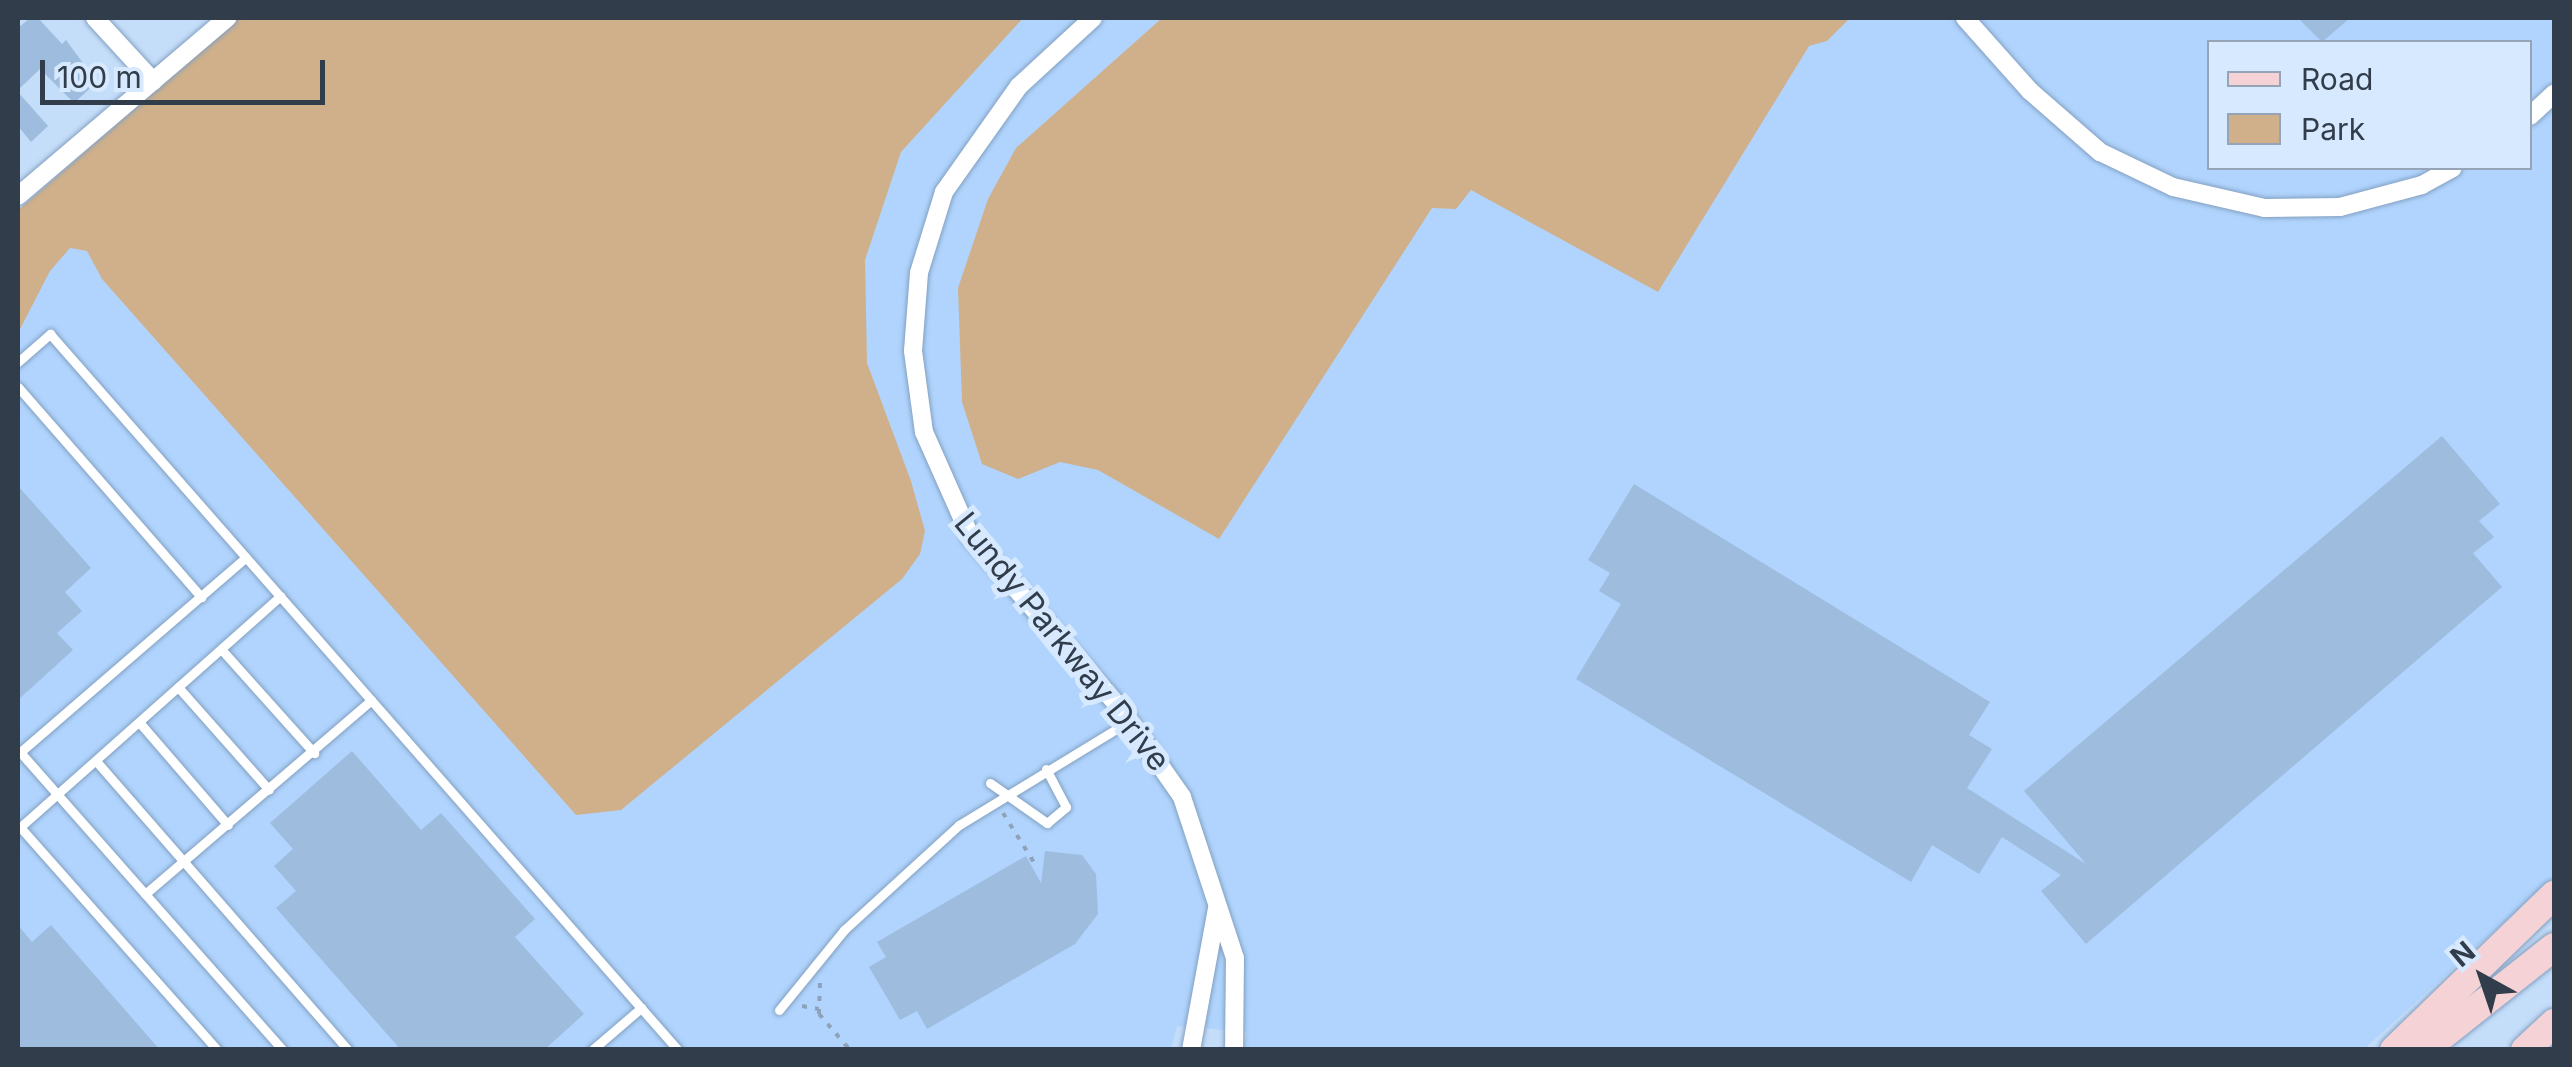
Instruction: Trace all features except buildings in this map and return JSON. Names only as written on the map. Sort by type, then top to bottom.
[{"type":"main road","points":[[2394,1050],[2554,895]]},
{"type":"main road","points":[[2424,1050],[2554,948]]},
{"type":"main road","points":[[2526,1050],[2554,1023]]},
{"type":"street","points":[[96,18],[153,81]]},
{"type":"street","points":[[18,196],[228,18]]},
{"type":"street","name":"Lundy Parkway Drive","points":[[1093,18],[1018,86],[944,192],[919,273],[914,351],[924,432],[970,536],[1130,720],[1182,796],[1235,958],[1234,1050]]},
{"type":"street","points":[[1966,18],[2030,91],[2100,152],[2173,187],[2265,208],[2340,207],[2422,185],[2449,170]]},
{"type":"street","points":[[2532,114],[2554,94]]},
{"type":"street","name":"Lundy Parkway Drive","points":[[1191,1050],[1218,904]]},
{"type":"lane","points":[[18,362],[50,334],[678,1050]]},
{"type":"lane","points":[[18,387],[201,596]]},
{"type":"lane","points":[[246,557],[19,753],[283,1050]]},
{"type":"lane","points":[[216,1050],[19,828],[280,596]]},
{"type":"lane","points":[[221,649],[314,752]]},
{"type":"lane","points":[[178,687],[269,790]]},
{"type":"lane","points":[[145,894],[371,700]]},
{"type":"lane","points":[[779,1010],[809,968],[880,895],[959,825],[1130,720]]},
{"type":"lane","points":[[139,722],[228,824]]},
{"type":"lane","points":[[96,761],[348,1050]]},
{"type":"lane","points":[[990,784],[1010,792],[1036,822],[1057,817],[1066,807],[1046,769]]},
{"type":"lane","points":[[592,1050],[641,1008]]},
{"type":"path","points":[[987,820],[1002,812],[1035,864]]},
{"type":"path","points":[[821,975],[819,1009],[850,1050]]},
{"type":"path","points":[[802,1006],[819,1009]]},
{"type":"shaded area","points":[[239,18],[2554,18],[2554,877],[2364,1049],[1244,1050],[1247,1032],[1177,1026],[1171,1050],[18,1050],[18,210]]},
{"type":"green space","points":[[239,18],[1023,18],[901,152],[865,260],[867,363],[911,481],[925,531],[920,554],[902,579],[621,810],[576,815],[102,279],[87,251],[70,248],[50,271],[18,333],[18,210]]},
{"type":"green space","points":[[1162,18],[1850,18],[1827,41],[1809,46],[1658,292],[1471,190],[1456,209],[1432,208],[1219,539],[1098,470],[1060,462],[1018,479],[982,464],[962,402],[958,288],[988,199],[1016,148]]}]
